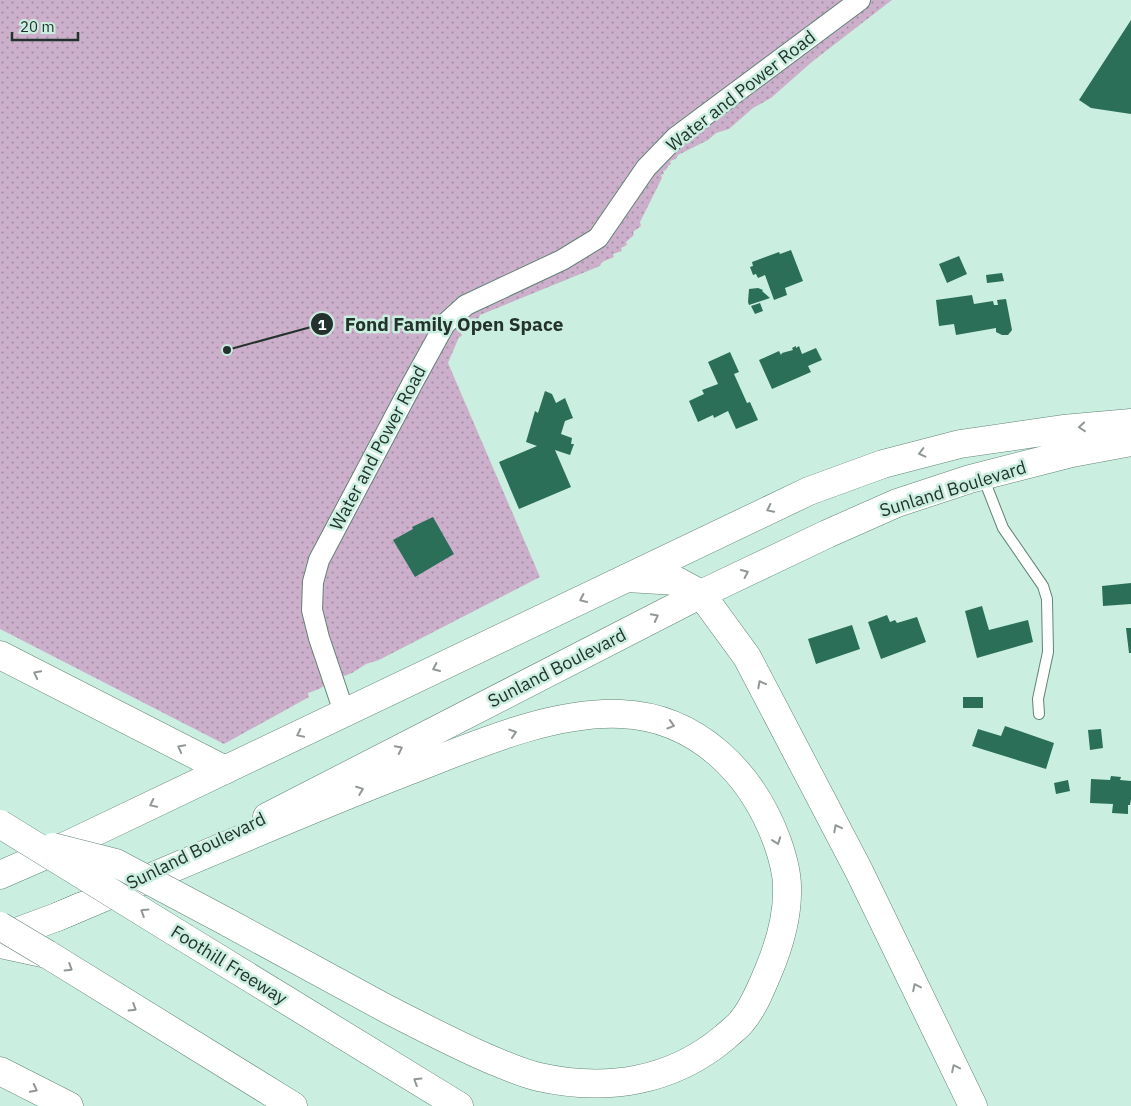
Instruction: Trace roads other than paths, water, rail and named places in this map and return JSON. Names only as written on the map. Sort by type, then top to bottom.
[{"type":"main road","name":"Sunland Boulevard","points":[[0,875],[55,851],[809,490],[883,464],[960,444],[1063,429],[1131,423]]},
{"type":"main road","name":"Sunland Boulevard","points":[[0,938],[57,917],[217,842],[701,594],[897,503],[983,476],[1072,453],[1131,442]]},
{"type":"main road","points":[[627,578],[677,581],[701,594],[747,657],[859,871],[973,1106]]},
{"type":"main road","points":[[0,655],[225,770]]},
{"type":"main road","points":[[28,841],[116,863],[227,922],[443,1039],[506,1066],[538,1076],[576,1082],[610,1084],[648,1078],[682,1066],[714,1046],[742,1022],[761,990],[777,950],[785,917],[787,886],[780,852],[769,820],[753,792],[733,766],[708,744],[682,728],[654,720],[624,714],[591,715],[553,720],[468,748],[336,799],[57,917]]},
{"type":"main road","name":"Foothill Freeway","points":[[0,824],[459,1106]]},
{"type":"main road","points":[[0,926],[294,1106]]},
{"type":"main road","points":[[0,944],[47,954]]},
{"type":"main road","points":[[0,1072],[69,1106]]},
{"type":"street","name":"Water and Power Road","points":[[344,712],[319,638],[312,610],[313,582],[319,560],[445,324],[466,305],[562,260],[598,238],[646,168],[676,137],[860,0]]},
{"type":"lane","points":[[983,476],[1003,528],[1042,586],[1047,599],[1048,652],[1038,699],[1039,714]]},
{"type":"place","name":"Fond Family Open Space","points":[[227,350]]}]
